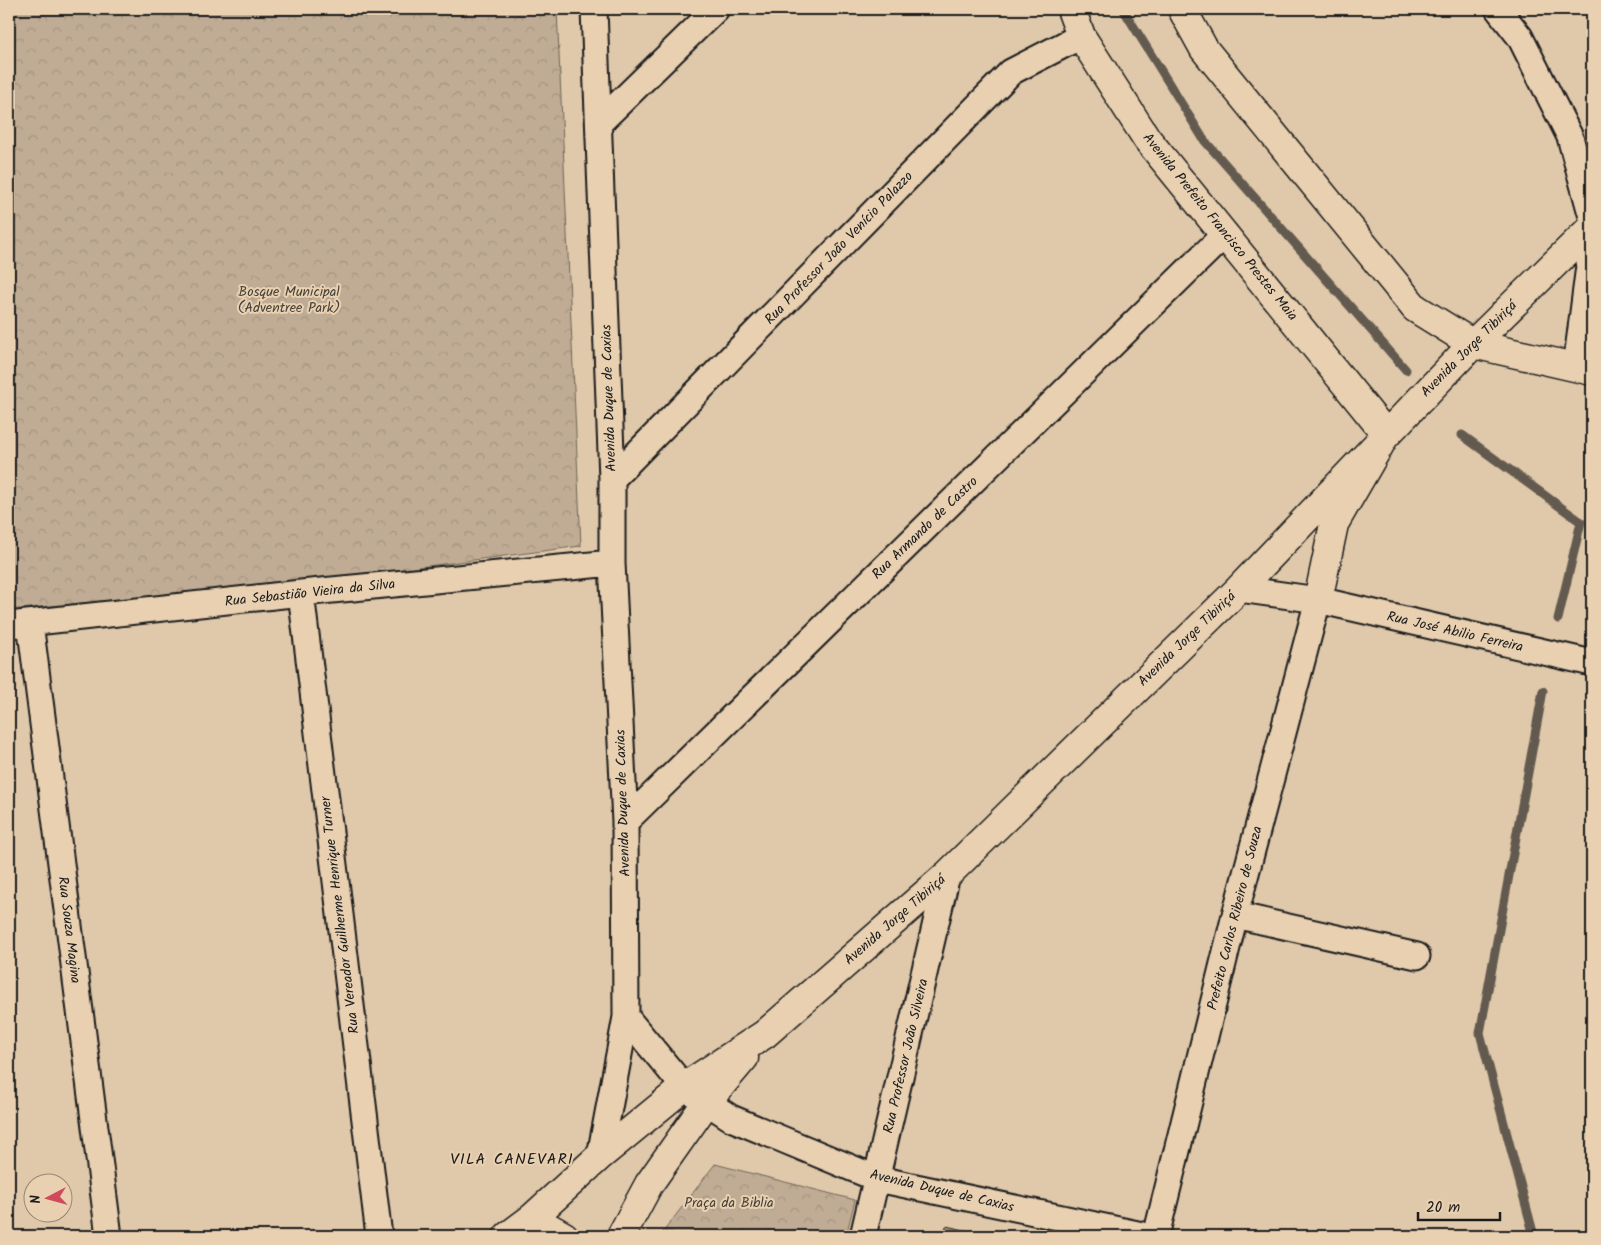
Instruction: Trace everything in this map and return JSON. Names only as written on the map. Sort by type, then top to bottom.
[{"type":"street","name":"Avenida Duque de Caxias","points":[[594,9],[612,480],[612,562],[625,822],[626,1017],[684,1087],[731,1118],[878,1179],[1147,1236]]},
{"type":"street","points":[[599,123],[716,9]]},
{"type":"street","name":"Avenida Prefeito Francisco Prestes Maia","points":[[1071,9],[1081,36],[1147,139],[1386,434]]},
{"type":"street","points":[[1182,9],[1204,49],[1415,308],[1473,344],[1584,369],[1592,242]]},
{"type":"street","points":[[1498,9],[1520,36],[1570,137],[1592,217]]},
{"type":"street","name":"Rua Professor João Venício Palazzo","points":[[612,480],[1011,72],[1081,36]]},
{"type":"street","name":"Avenida Jorge Tibiriçá","points":[[765,1034],[947,875],[1239,589],[1473,344],[1592,227]]},
{"type":"street","name":"Rua Armando de Castro","points":[[625,822],[1224,234]]},
{"type":"street","points":[[1318,600],[1334,524],[1386,434]]},
{"type":"street","name":"Rua Sebastião Vieira da Silva","points":[[19,624],[301,593],[612,562]]},
{"type":"street","name":"Rua José Abilio Ferreira","points":[[1239,589],[1318,600],[1592,663]]},
{"type":"street","name":"Rua Vereador Guilherme Henrique Turner","points":[[301,593],[379,1236]]},
{"type":"street","name":"Prefeito Carlos Ribeiro de Souza","points":[[1156,1236],[1235,915],[1318,600]]},
{"type":"street","name":"Rua Souza Magina","points":[[19,624],[109,1236]]},
{"type":"street","name":"Rua Professor João Silveira","points":[[863,1236],[878,1179],[947,875]]},
{"type":"street","points":[[1235,915],[1417,956]]},
{"type":"street","points":[[600,1156],[626,1017]]},
{"type":"street","points":[[508,1236],[532,1218],[600,1156],[684,1087],[765,1034]]},
{"type":"street","points":[[621,1236],[649,1184],[706,1103],[765,1034]]},
{"type":"street","points":[[532,1218],[564,1236]]},
{"type":"green space","name":"Bosque Municipal (Adventree Park)","points":[[9,9],[557,9],[581,546],[312,581],[9,610]]},
{"type":"green space","name":"Praça da Biblia","points":[[715,1164],[855,1200],[846,1236],[660,1236]]},
{"type":"building","points":[[946,1226],[974,1232],[973,1236],[944,1236]]},
{"type":"building","points":[[927,1232],[944,1236],[927,1236]]},
{"type":"waterway","points":[[1123,9],[1204,140],[1406,370]]},
{"type":"waterway","points":[[1462,435],[1581,522],[1558,619]]},
{"type":"waterway","points":[[1534,1236],[1480,1033],[1543,691]]},
{"type":"district","name":"VILA CANEVARI","points":[[512,1159]]}]
